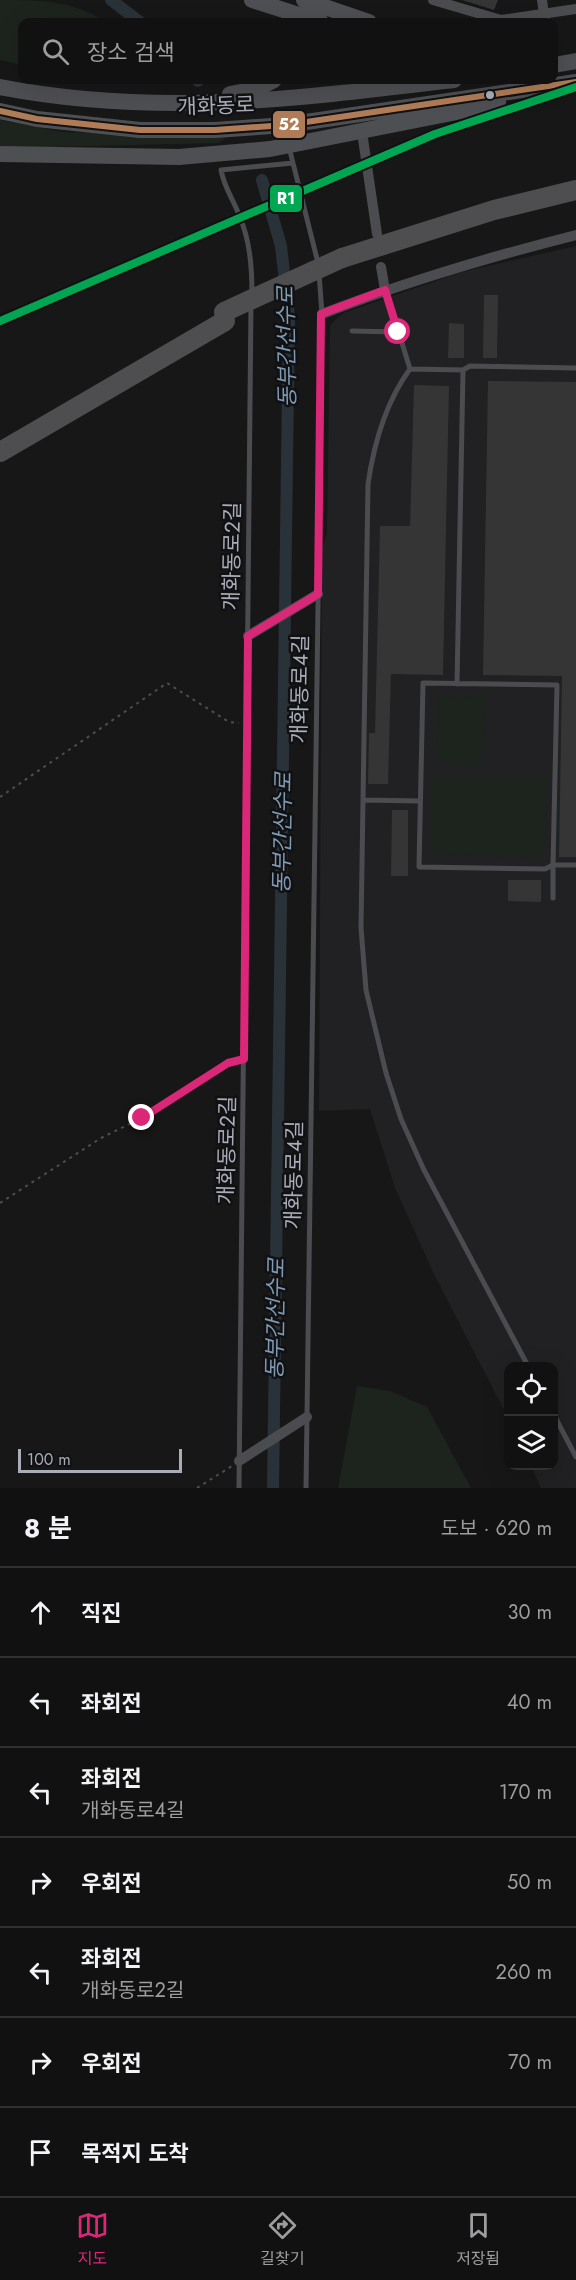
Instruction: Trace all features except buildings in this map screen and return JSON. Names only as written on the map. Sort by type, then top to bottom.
[{"type":"highway","points":[[0,442],[224,316],[343,264],[494,210],[576,190]]},
{"type":"highway","points":[[343,264],[576,204]]},
{"type":"highway","points":[[0,453],[224,316]]},
{"type":"main road","points":[[252,0],[280,15],[298,18]]},
{"type":"main road","points":[[304,0],[357,18]]},
{"type":"main road","points":[[558,54],[576,56]]},
{"type":"main road","points":[[558,64],[576,61]]},
{"type":"main road","name":"개화동로","points":[[0,111],[37,119],[140,130],[215,130],[286,125],[576,82]]},
{"type":"main road","points":[[186,104],[256,89],[266,84]]},
{"type":"main road","name":"개화동로","points":[[0,87],[106,103],[186,104],[298,99],[421,84]]},
{"type":"main road","points":[[539,84],[551,86]]},
{"type":"main road","points":[[0,154],[179,157],[289,146],[472,109],[551,86]]},
{"type":"street","points":[[433,0],[491,18]]},
{"type":"street","points":[[542,0],[544,18],[576,9]]},
{"type":"street","points":[[362,132],[377,234]]},
{"type":"street","points":[[321,314],[385,290],[475,261],[576,235]]},
{"type":"street","points":[[381,267],[385,290]]},
{"type":"street","points":[[252,633],[318,594]]},
{"type":"street","points":[[242,1459],[303,1420]]},
{"type":"lane","name":"개화동로4길","points":[[289,146],[317,257],[321,314],[303,1420],[306,1488]]},
{"type":"lane","name":"개화동로2길","points":[[239,1488],[242,1459],[247,724],[252,633],[252,266],[244,230],[224,185],[221,170],[293,163]]},
{"type":"lane","points":[[385,290],[410,369]]},
{"type":"lane","points":[[352,331],[398,332]]},
{"type":"lane","points":[[410,369],[463,370],[470,366],[576,368]]},
{"type":"lane","points":[[410,369],[392,396],[376,444],[368,484],[361,928],[364,968],[386,1073],[412,1145],[526,1362]]},
{"type":"lane","points":[[457,684],[463,370]]},
{"type":"lane","points":[[553,898],[553,865],[557,685],[423,683],[419,867],[545,869],[553,865],[576,865]]},
{"type":"lane","points":[[363,800],[420,801]]},
{"type":"lane","points":[[555,1416],[576,1457]]},
{"type":"path","points":[[0,797],[167,683],[229,722],[247,724]]},
{"type":"path","points":[[0,1203],[101,1138],[142,1118],[228,1063],[244,1059]]},
{"type":"path","points":[[196,1488],[242,1459]]},
{"type":"shaded area","points":[[0,0],[43,1],[68,5],[99,18],[18,18],[18,64],[0,60]]},
{"type":"shaded area","points":[[0,120],[62,132],[227,137],[219,143],[0,148]]},
{"type":"shaded area","points":[[576,246],[576,1488],[541,1488],[533,1470],[558,1470],[558,1362],[504,1362],[504,1410],[433,1272],[395,1188],[370,1109],[319,1111],[322,547],[327,534],[330,326],[343,313],[462,272]]},
{"type":"shaded area","points":[[485,696],[482,766],[437,763],[439,697]]},
{"type":"shaded area","points":[[547,778],[545,857],[433,855],[434,779]]},
{"type":"shaded area","points":[[357,1386],[390,1391],[427,1407],[471,1488],[338,1488]]},
{"type":"waterway","name":"동부간선수로","points":[[111,0],[135,18]]},
{"type":"waterway","name":"동부간선수로","points":[[262,180],[281,246],[289,317],[273,1488]]},
{"type":"transit line","name":"52","points":[[0,111],[37,119],[140,130],[215,130],[286,125],[576,82]]},
{"type":"transit line","name":"R1","points":[[0,321],[435,134],[576,87]]},
{"type":"route","points":[[142,1118],[228,1063],[244,1059],[248,636],[318,594],[321,314],[385,290],[398,332]]}]
